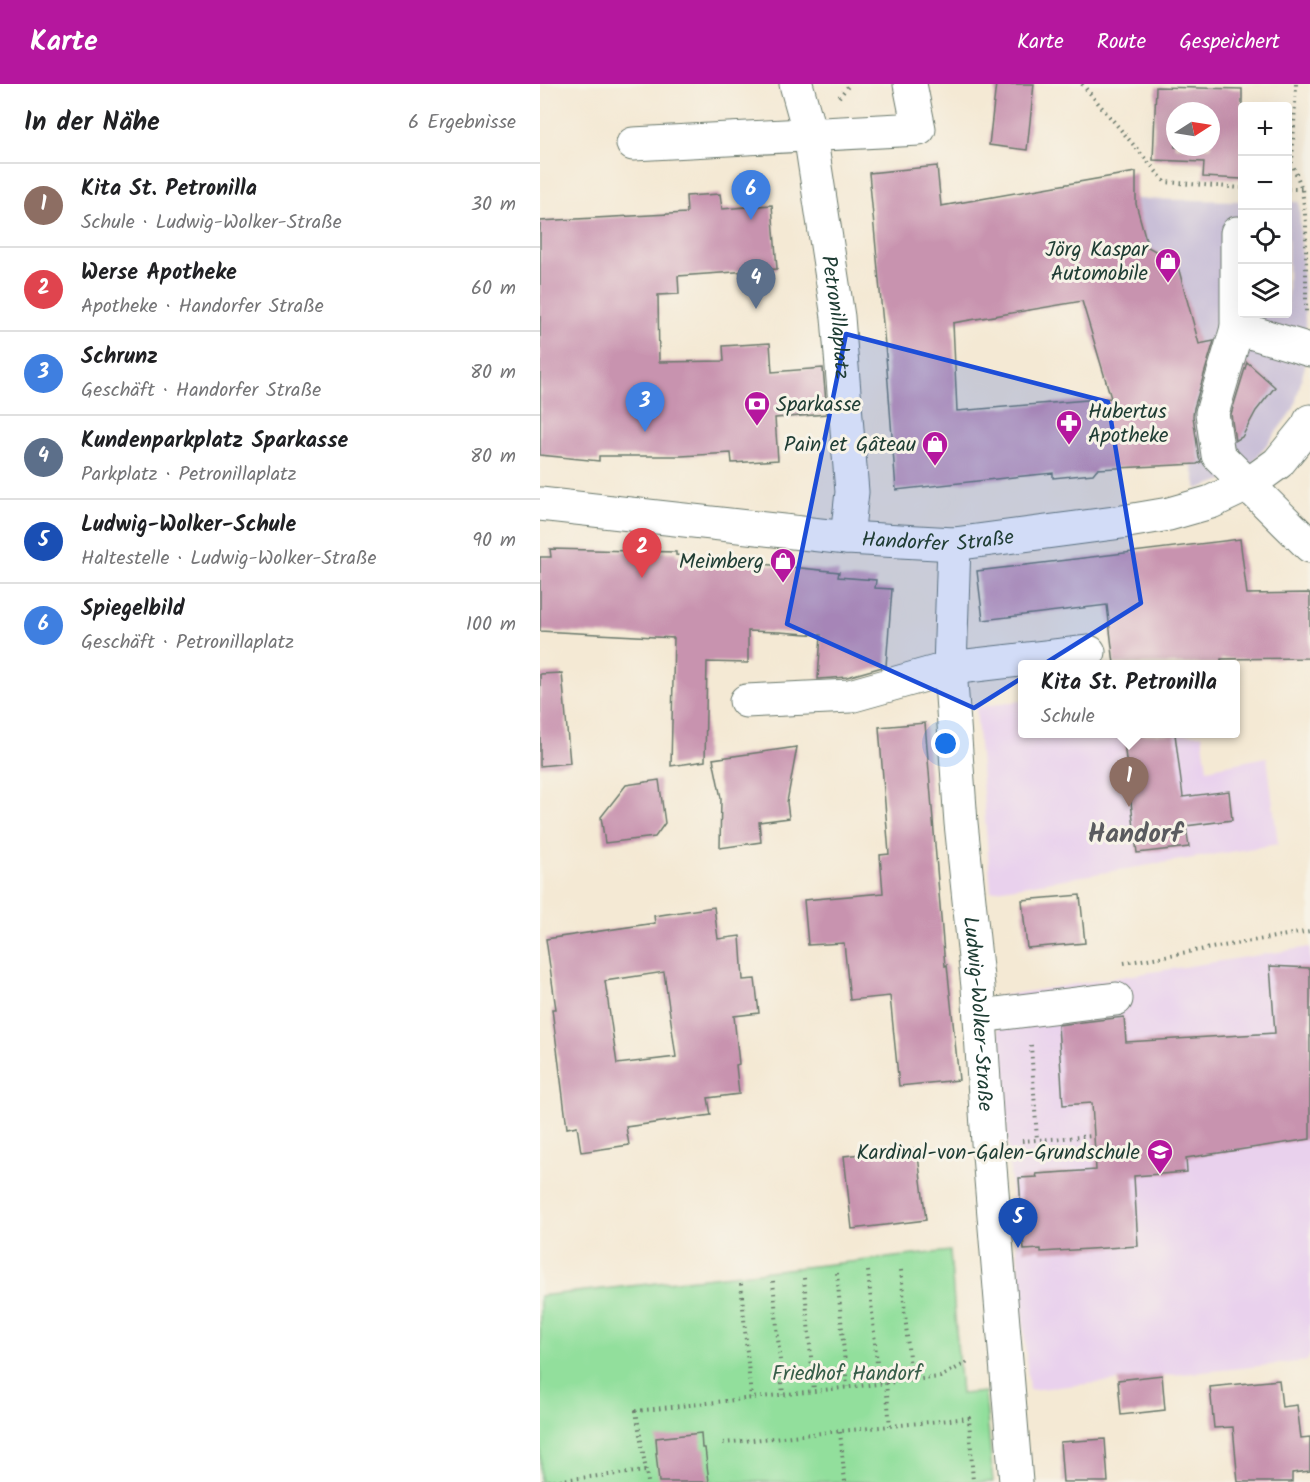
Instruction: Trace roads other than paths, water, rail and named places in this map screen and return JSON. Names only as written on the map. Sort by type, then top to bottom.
[{"type":"street","name":"Petronillaplatz","points":[[796,84],[810,134],[838,317],[852,492],[847,538]]},
{"type":"street","points":[[633,144],[919,129],[910,84]]},
{"type":"street","points":[[1237,233],[1237,328],[1212,413],[1218,455],[1310,546]]},
{"type":"street","points":[[1237,328],[1308,349]]},
{"type":"street","name":"Handorfer Straße","points":[[540,504],[847,538],[954,544],[1122,522],[1169,514],[1211,502],[1249,484],[1278,463],[1309,424]]},
{"type":"street","name":"Ludwig-Wolker-Straße","points":[[954,544],[950,668],[961,823],[978,987],[988,1143],[1016,1482]]},
{"type":"street","points":[[1020,660],[1089,652]]},
{"type":"street","points":[[746,701],[850,696],[950,668],[1018,660]]},
{"type":"street","points":[[980,1016],[1116,999]]},
{"type":"place","name":"Spiegelbild","points":[[751,220]]},
{"type":"place","name":"Jörg Kaspar Automobile","points":[[1168,284]]},
{"type":"place","name":"Kundenparkplatz Sparkasse","points":[[756,309]]},
{"type":"place","name":"Sparkasse","points":[[757,427]]},
{"type":"place","name":"Schrunz","points":[[645,432]]},
{"type":"place","name":"Hubertus Apotheke","points":[[1069,446]]},
{"type":"place","name":"Pain et Gâteau","points":[[935,467]]},
{"type":"place","name":"Werse Apotheke","points":[[642,578]]},
{"type":"place","name":"Meimberg","points":[[783,584]]},
{"type":"place","name":"Kita St. Petronilla","points":[[1129,807]]},
{"type":"place","name":"Kardinal-von-Galen-Grundschule","points":[[1160,1175]]},
{"type":"place","name":"Ludwig-Wolker-Schule","points":[[1018,1248]]},
{"type":"district","name":"Handorf","points":[[1135,833]]},
{"type":"park label","name":"Friedhof Handorf","points":[[847,1373]]}]
